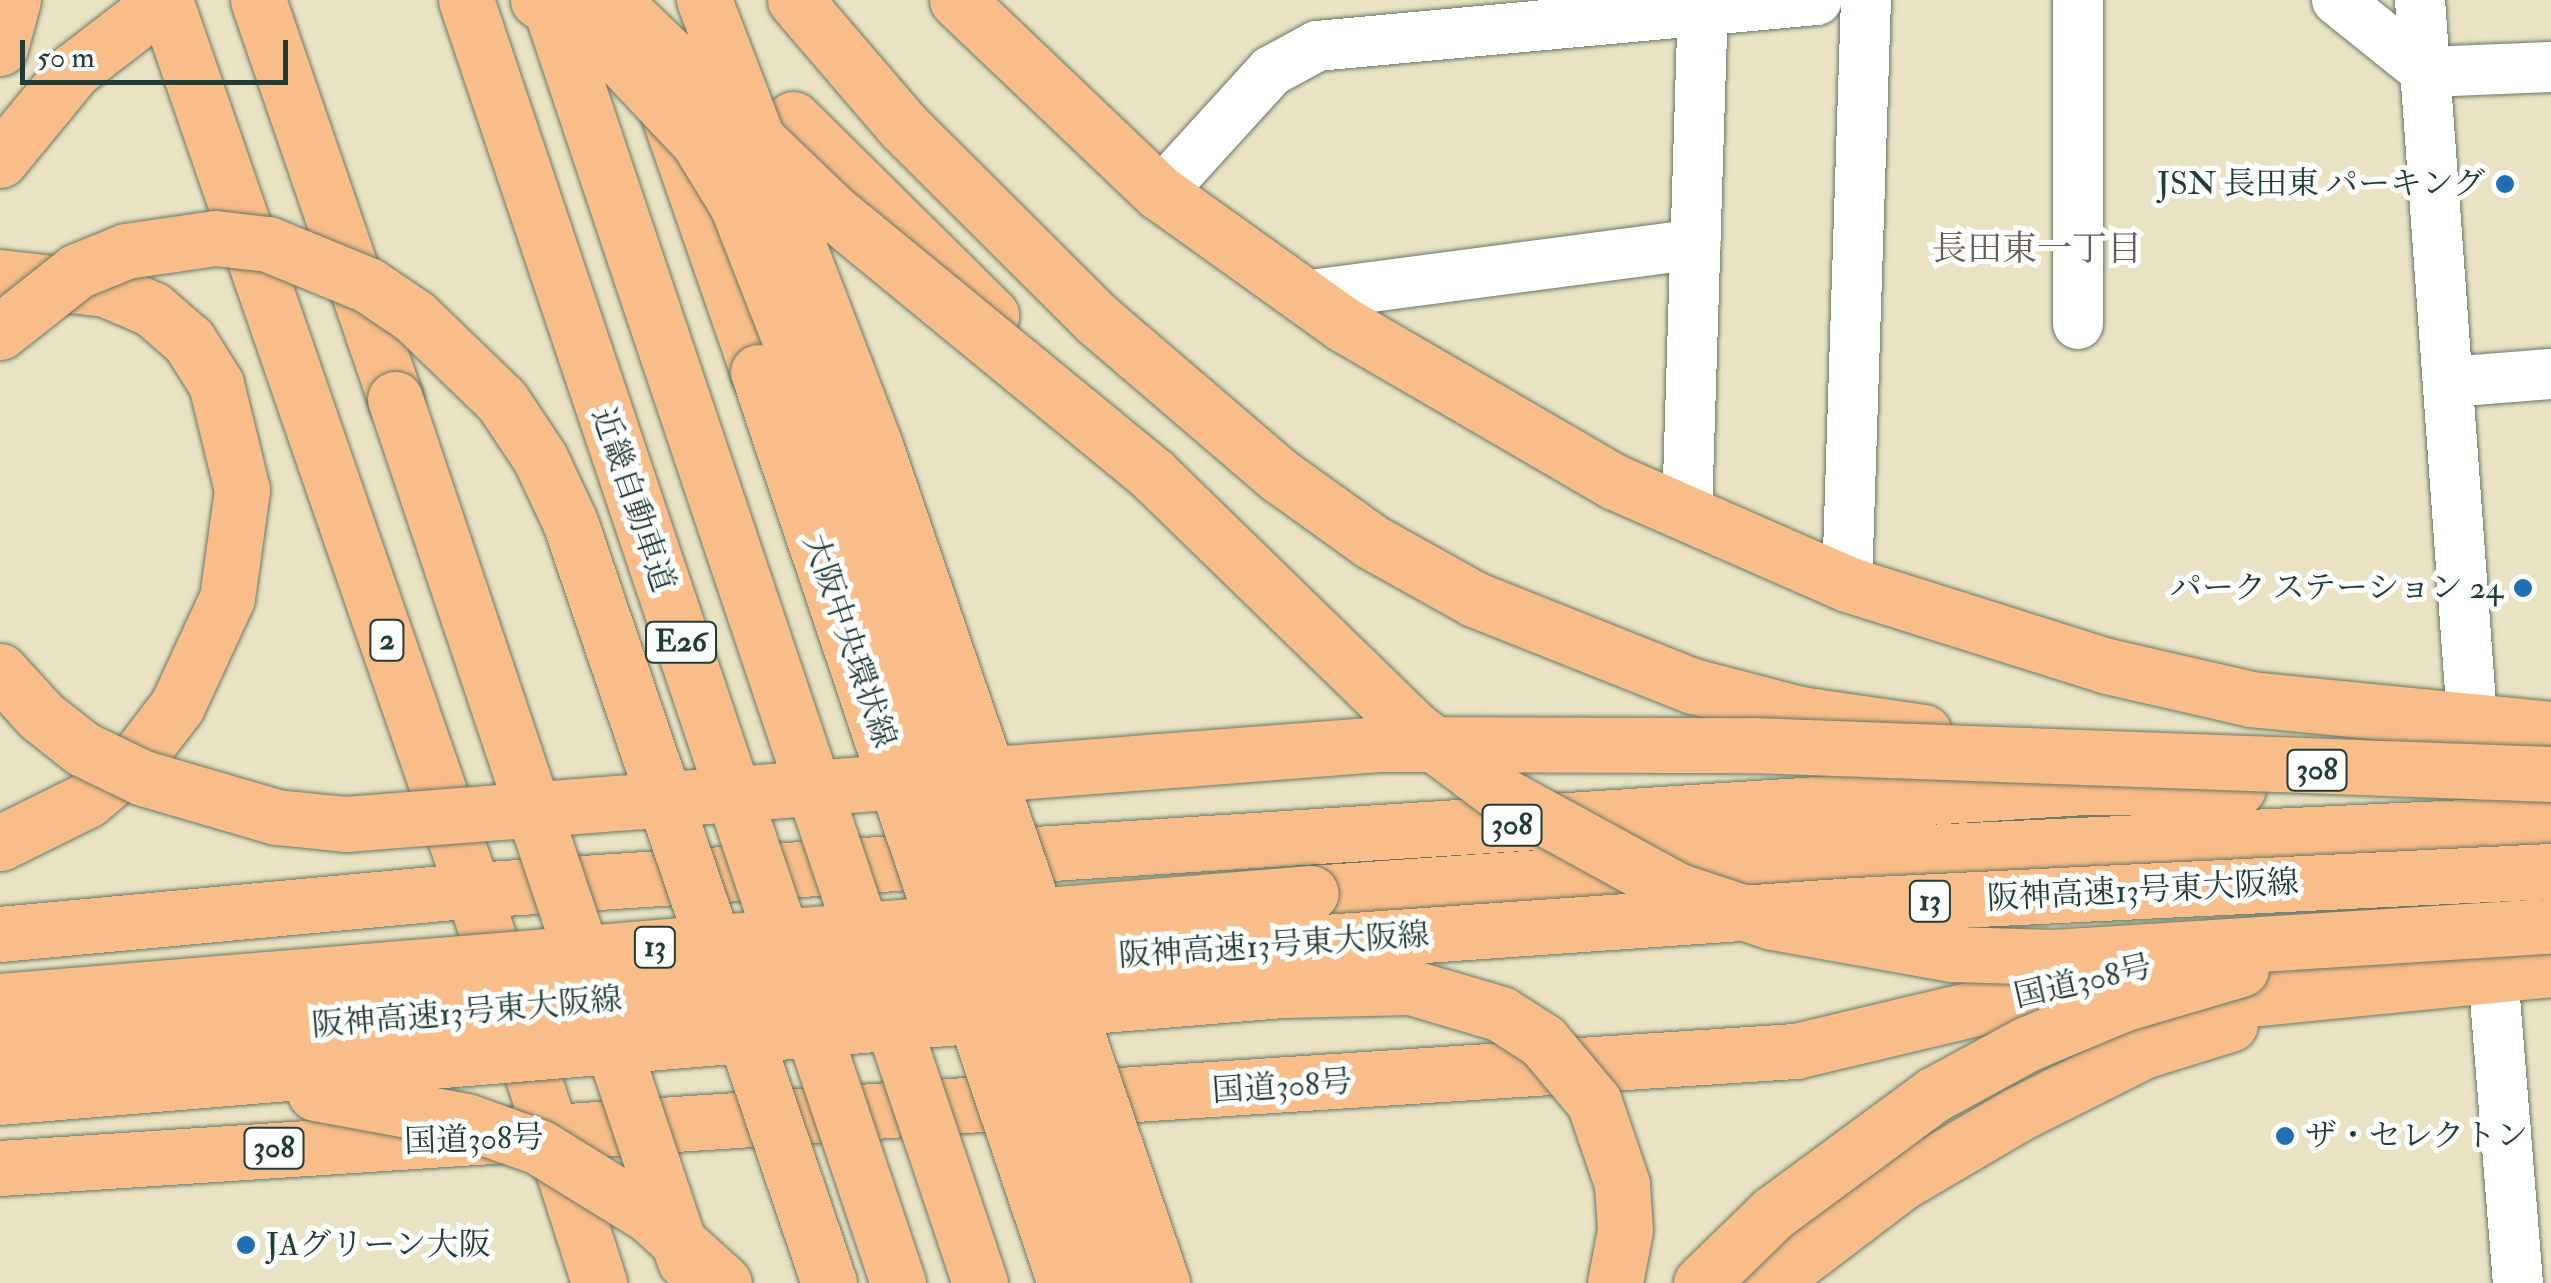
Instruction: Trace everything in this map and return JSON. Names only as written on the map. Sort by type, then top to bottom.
[{"type":"main road","points":[[0,48],[13,0]]},
{"type":"main road","points":[[0,160],[74,70],[165,0]]},
{"type":"main road","name":"2","points":[[165,0],[473,890],[549,1137],[599,1283]]},
{"type":"main road","points":[[190,0],[220,150]]},
{"type":"main road","points":[[258,0],[692,1283]]},
{"type":"main road","name":"近畿自動車道","points":[[466,0],[898,1283]]},
{"type":"main road","points":[[538,0],[623,61],[698,140],[737,204],[797,358],[1112,1283]]},
{"type":"main road","name":"E26","points":[[548,0],[980,1283]]},
{"type":"main road","points":[[612,0],[832,211],[1153,475]]},
{"type":"main road","name":"大阪中央環状線","points":[[630,0],[1066,1283]]},
{"type":"main road","points":[[672,0],[1414,729],[1501,794],[1676,890],[1772,922],[1952,954],[2052,957],[2551,926]]},
{"type":"main road","points":[[704,0],[875,446],[1162,1283]]},
{"type":"main road","points":[[721,0],[1014,857],[1080,1102],[1143,1283]]},
{"type":"main road","points":[[795,0],[904,127],[1187,400],[1372,542],[1474,600],[1693,686],[1800,714],[2306,767]]},
{"type":"main road","points":[[957,0],[1160,192],[1303,296],[1615,482],[1847,584],[2107,666],[2473,742],[2551,729]]},
{"type":"main road","points":[[0,332],[77,270],[126,252],[215,238],[268,244],[368,285],[414,316],[502,401],[540,458],[570,522],[829,1283]]},
{"type":"main road","points":[[0,277],[104,289],[152,309],[189,340],[216,384],[242,490],[227,598],[176,706],[138,757],[87,800],[0,843]]},
{"type":"main road","points":[[0,671],[40,716],[83,748],[144,778],[276,817],[345,824],[1379,744],[1752,745],[2551,774]]},
{"type":"main road","name":"308","points":[[0,934],[473,890],[2083,788],[2473,742],[2551,754]]},
{"type":"main road","name":"308","points":[[2083,788],[2551,783]]},
{"type":"main road","name":"阪神高速13号東大阪線","points":[[0,1001],[1350,890],[1841,856],[2551,823]]},
{"type":"main road","name":"阪神高速13号東大阪線","points":[[0,1052],[1310,942],[1854,904],[2551,872]]},
{"type":"main road","name":"国道308号","points":[[0,1168],[211,1151],[549,1137],[1796,1051],[2226,949],[2358,926],[2551,904]]},
{"type":"main road","points":[[1701,1283],[1846,1154],[1933,1095],[2027,1044],[2122,1004],[2223,973],[2446,933]]},
{"type":"main road","name":"308","points":[[1796,1051],[2393,981],[2551,969]]},
{"type":"main road","points":[[1769,1283],[1902,1182],[2128,1059],[2266,1012],[2393,981]]},
{"type":"main road","points":[[0,1096],[1264,991],[1410,987],[1459,996],[1501,1014],[1542,1041],[1594,1102],[1622,1184],[1624,1230],[1615,1283]]},
{"type":"main road","points":[[61,1091],[307,1092],[466,1121],[539,1146],[594,1177],[724,1283]]},
{"type":"main road","points":[[0,1134],[222,1114],[364,1118],[549,1137]]},
{"type":"street","points":[[1160,192],[1271,72],[1317,46],[1703,5],[1817,0]]},
{"type":"street","points":[[1847,584],[1866,0]]},
{"type":"street","points":[[2078,0],[2078,324]]},
{"type":"street","points":[[2337,0],[2428,72],[2551,66]]},
{"type":"street","points":[[2420,0],[2473,742]]},
{"type":"street","points":[[1688,514],[1703,5]]},
{"type":"street","points":[[1303,296],[1696,244]]},
{"type":"street","points":[[2449,382],[2551,374]]},
{"type":"street","points":[[2493,973],[2518,1283]]},
{"type":"place","name":"JSN 長田東 パーキング","points":[[2505,184]]},
{"type":"place","name":"パーク ステーション 24","points":[[2523,588]]},
{"type":"place","name":"ザ・セレクトン","points":[[2285,1136]]},
{"type":"place","name":"JAグリーン大阪","points":[[246,1245]]},
{"type":"district","name":"長田東一丁目","points":[[2037,249]]}]
